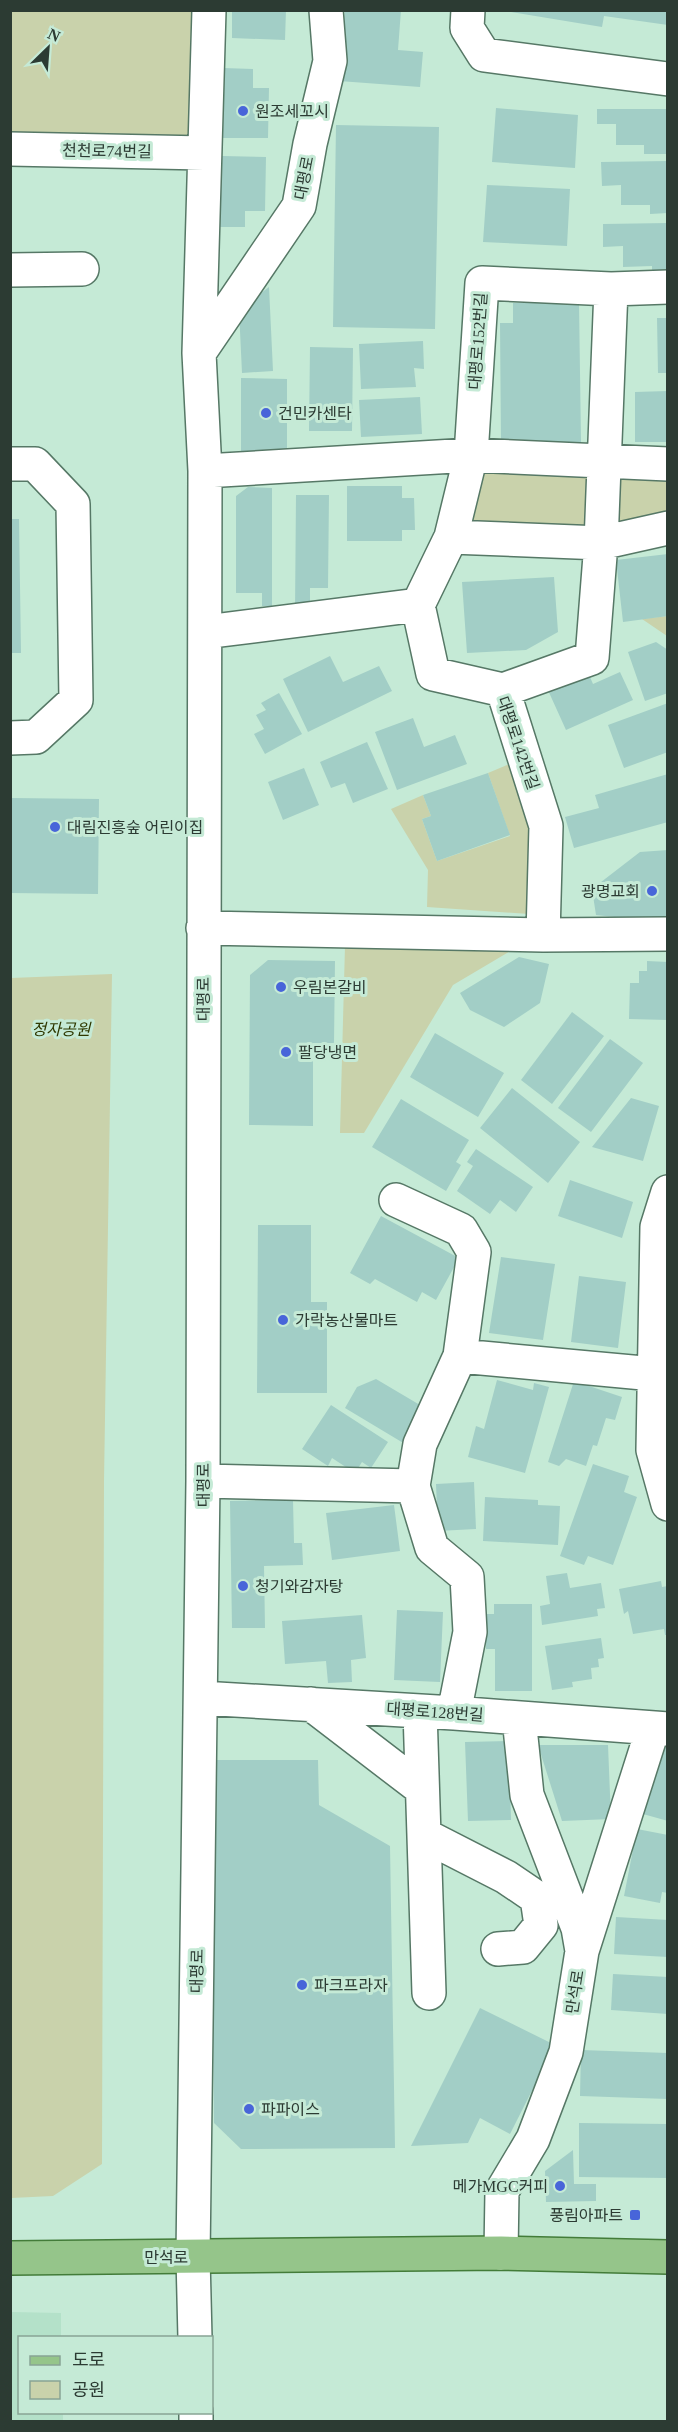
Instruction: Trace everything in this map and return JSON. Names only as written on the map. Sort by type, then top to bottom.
[{"type":"main road","name":"만석로","points":[[10,2258],[501,2253],[668,2257]]},
{"type":"street","name":"대평로","points":[[195,2336],[193,2257],[203,1481],[205,632],[205,471],[199,353],[209,10]]},
{"type":"street","name":"대평로","points":[[199,353],[299,206],[310,144],[330,61],[327,10]]},
{"type":"street","points":[[468,10],[467,28],[484,55],[668,79]]},
{"type":"street","name":"천천로74번길","points":[[10,149],[204,153]]},
{"type":"street","points":[[10,270],[82,269]]},
{"type":"street","name":"대평로152번길","points":[[418,605],[451,537],[471,455],[482,283],[611,290]]},
{"type":"street","points":[[503,690],[592,658],[600,543],[611,290],[668,287]]},
{"type":"street","points":[[205,471],[471,455],[668,464]]},
{"type":"street","points":[[10,464],[35,464],[73,504],[76,700],[36,737],[10,738]]},
{"type":"street","points":[[451,537],[600,543],[668,528]]},
{"type":"street","points":[[205,632],[418,605]]},
{"type":"street","name":"대평로142번길","points":[[418,605],[433,674],[503,690],[546,826],[543,934]]},
{"type":"street","points":[[203,928],[668,934]]},
{"type":"street","points":[[668,1192],[657,1227],[653,1450],[668,1504]]},
{"type":"street","points":[[396,1200],[460,1230],[474,1252],[460,1356],[420,1444],[412,1486],[432,1548],[467,1577],[470,1632],[454,1713]]},
{"type":"street","points":[[460,1356],[654,1374]]},
{"type":"street","points":[[203,1481],[412,1486]]},
{"type":"street","name":"대평로128번길","points":[[201,1698],[660,1728]]},
{"type":"street","points":[[311,1704],[422,1789]]},
{"type":"street","points":[[420,1711],[429,1993]]},
{"type":"street","points":[[519,1718],[527,1795],[578,1928],[582,1951]]},
{"type":"street","name":"만석로","points":[[501,2253],[502,2191],[533,2139],[566,2052],[582,1951],[660,1728]]},
{"type":"street","points":[[424,1835],[506,1877],[537,1898],[541,1925],[523,1947],[498,1949]]},
{"type":"shaded area","points":[[11,2312],[61,2313],[61,2336],[18,2336],[18,2414],[63,2414],[63,2421],[11,2421]]},
{"type":"green space","points":[[11,11],[194,11],[191,143],[11,140]]},
{"type":"green space","points":[[477,465],[595,470],[593,536],[460,529]]},
{"type":"green space","points":[[608,467],[667,470],[667,521],[608,534]]},
{"type":"green space","points":[[667,616],[667,636],[642,619]]},
{"type":"green space","points":[[514,762],[536,827],[529,914],[427,907],[428,870],[391,809],[423,795],[431,816],[422,819],[437,861],[510,836],[488,773]]},
{"type":"green space","points":[[345,946],[512,950],[453,985],[364,1133],[340,1133]]},
{"type":"green space","name":"정자공원","points":[[112,974],[104,1481],[102,2164],[53,2196],[11,2198],[11,978]]},
{"type":"building","points":[[232,10],[286,10],[285,40],[232,38]]},
{"type":"building","points":[[345,10],[401,10],[398,50],[423,52],[420,87],[339,81]]},
{"type":"building","points":[[499,10],[668,10],[668,25],[604,16],[602,27]]},
{"type":"building","points":[[223,68],[253,69],[253,88],[269,88],[268,138],[222,138]]},
{"type":"building","points":[[496,108],[578,115],[575,168],[492,162]]},
{"type":"building","points":[[597,109],[668,109],[668,154],[644,154],[644,145],[616,145],[616,124],[597,124]]},
{"type":"building","points":[[336,125],[439,127],[435,329],[333,327]]},
{"type":"building","points":[[222,156],[266,157],[265,211],[245,211],[245,227],[220,227]]},
{"type":"building","points":[[668,161],[668,213],[650,214],[650,205],[621,205],[621,185],[602,186],[601,162]]},
{"type":"building","points":[[487,185],[570,189],[567,246],[483,242]]},
{"type":"building","points":[[668,223],[668,275],[652,275],[652,266],[623,267],[623,246],[603,247],[603,224]]},
{"type":"building","points":[[269,287],[273,371],[242,373],[239,310]]},
{"type":"building","points":[[579,302],[581,443],[501,444],[500,323],[513,323],[513,303]]},
{"type":"building","points":[[657,318],[668,318],[668,373],[658,373]]},
{"type":"building","points":[[423,341],[424,369],[414,368],[416,387],[361,389],[359,344]]},
{"type":"building","points":[[310,347],[353,348],[352,431],[309,431]]},
{"type":"building","points":[[241,378],[287,379],[287,457],[241,456]]},
{"type":"building","points":[[668,391],[668,442],[635,442],[635,392]]},
{"type":"building","points":[[420,397],[422,434],[361,437],[359,400]]},
{"type":"building","points":[[347,486],[402,486],[402,498],[414,498],[415,530],[402,530],[402,541],[347,541]]},
{"type":"building","points":[[248,487],[272,488],[272,606],[262,606],[262,593],[236,593],[236,496]]},
{"type":"building","points":[[296,495],[329,495],[328,588],[310,588],[310,612],[295,612]]},
{"type":"building","points":[[10,519],[19,519],[21,653],[10,653]]},
{"type":"building","points":[[668,554],[668,616],[623,622],[616,560]]},
{"type":"building","points":[[554,577],[558,632],[526,650],[467,653],[462,582]]},
{"type":"building","points":[[656,642],[668,650],[668,693],[645,701],[628,652]]},
{"type":"building","points":[[330,656],[343,682],[379,666],[392,691],[308,732],[283,679]]},
{"type":"building","points":[[587,670],[593,684],[620,672],[633,700],[566,730],[547,688]]},
{"type":"building","points":[[279,693],[302,734],[265,754],[254,734],[264,729],[256,715],[266,710],[261,703]]},
{"type":"building","points":[[668,703],[668,752],[624,768],[608,725]]},
{"type":"building","points":[[413,718],[424,747],[455,735],[467,764],[397,790],[375,732]]},
{"type":"building","points":[[367,742],[388,789],[353,803],[345,783],[331,788],[320,762]]},
{"type":"building","points":[[304,768],[319,805],[283,820],[268,782]]},
{"type":"building","points":[[488,773],[510,835],[437,861],[422,819],[431,816],[423,795]]},
{"type":"building","points":[[668,774],[668,822],[574,848],[565,817],[599,808],[595,795]]},
{"type":"building","name":"대림진흥숲 어린이집","points":[[12,798],[99,799],[98,894],[10,893]]},
{"type":"building","points":[[668,850],[668,920],[661,922],[596,915],[592,889],[640,852]]},
{"type":"building","points":[[519,957],[549,964],[540,1003],[504,1027],[470,1010],[460,993]]},
{"type":"building","points":[[268,960],[335,961],[334,1043],[313,1043],[313,1126],[249,1125],[250,975]]},
{"type":"building","points":[[647,961],[668,962],[668,1020],[629,1019],[630,983],[639,983],[639,971],[647,971]]},
{"type":"building","points":[[572,1012],[604,1036],[552,1104],[521,1080]]},
{"type":"building","points":[[435,1033],[504,1073],[478,1117],[410,1077]]},
{"type":"building","points":[[610,1039],[643,1063],[591,1132],[558,1108]]},
{"type":"building","points":[[512,1088],[580,1142],[548,1183],[480,1128]]},
{"type":"building","points":[[631,1098],[659,1106],[643,1161],[592,1147]]},
{"type":"building","points":[[401,1099],[469,1140],[456,1162],[461,1165],[446,1191],[372,1147]]},
{"type":"building","points":[[476,1149],[533,1187],[516,1212],[500,1200],[490,1214],[457,1191],[473,1166],[467,1162]]},
{"type":"building","points":[[570,1180],[633,1202],[622,1238],[558,1216]]},
{"type":"building","points":[[381,1216],[459,1258],[436,1300],[422,1292],[417,1302],[375,1279],[370,1284],[350,1273]]},
{"type":"building","points":[[258,1225],[311,1225],[311,1302],[327,1302],[327,1393],[257,1393]]},
{"type":"building","points":[[501,1257],[555,1264],[543,1340],[489,1333]]},
{"type":"building","points":[[579,1276],[626,1282],[618,1348],[571,1342]]},
{"type":"building","points":[[376,1379],[425,1408],[405,1444],[345,1408],[357,1387]]},
{"type":"building","points":[[497,1380],[533,1390],[534,1383],[549,1387],[525,1473],[468,1457],[476,1426],[484,1429]]},
{"type":"building","points":[[574,1381],[622,1397],[615,1420],[606,1418],[597,1446],[593,1445],[586,1466],[566,1459],[559,1466],[548,1462]]},
{"type":"building","points":[[331,1405],[388,1442],[371,1468],[362,1462],[355,1473],[332,1458],[328,1466],[302,1449]]},
{"type":"building","points":[[593,1464],[629,1476],[624,1492],[637,1497],[613,1565],[588,1556],[584,1565],[560,1556]]},
{"type":"building","points":[[474,1482],[476,1529],[438,1531],[436,1484]]},
{"type":"building","points":[[485,1497],[538,1500],[538,1505],[560,1506],[558,1545],[483,1541]]},
{"type":"building","points":[[293,1500],[294,1543],[302,1543],[303,1565],[264,1566],[265,1628],[232,1628],[230,1501]]},
{"type":"building","points":[[394,1505],[400,1551],[332,1560],[326,1513]]},
{"type":"building","points":[[567,1573],[570,1588],[601,1583],[605,1608],[597,1609],[598,1616],[542,1625],[540,1606],[550,1604],[546,1576]]},
{"type":"building","points":[[661,1581],[662,1587],[668,1586],[668,1635],[665,1635],[664,1629],[633,1634],[628,1611],[624,1614],[619,1589]]},
{"type":"building","points":[[494,1604],[532,1604],[532,1691],[495,1691],[495,1649],[486,1649],[486,1614],[494,1614]]},
{"type":"building","points":[[397,1610],[443,1612],[440,1682],[394,1680]]},
{"type":"building","points":[[362,1615],[366,1658],[351,1660],[352,1682],[328,1683],[326,1661],[285,1664],[282,1621]]},
{"type":"building","points":[[601,1638],[604,1658],[598,1659],[599,1667],[591,1668],[592,1679],[572,1682],[573,1687],[552,1690],[545,1646]]},
{"type":"building","points":[[509,1741],[511,1820],[468,1821],[465,1742]]},
{"type":"building","points":[[666,1742],[668,1743],[668,1821],[643,1814]]},
{"type":"building","points":[[538,1745],[608,1745],[611,1819],[562,1821]]},
{"type":"building","name":"파크프라자","points":[[210,1760],[318,1760],[319,1805],[390,1846],[395,2148],[241,2149],[214,2123]]},
{"type":"building","points":[[637,1829],[668,1835],[668,1893],[662,1892],[660,1903],[624,1896]]},
{"type":"building","points":[[616,1917],[668,1920],[668,1957],[614,1954]]},
{"type":"building","points":[[613,1974],[668,1977],[668,2014],[611,2010]]},
{"type":"building","points":[[480,2008],[555,2045],[510,2134],[480,2118],[468,2143],[411,2146]]},
{"type":"building","points":[[581,2050],[668,2053],[668,2099],[580,2096]]},
{"type":"building","points":[[579,2123],[668,2124],[668,2178],[579,2177]]},
{"type":"building","points":[[573,2150],[574,2184],[596,2184],[596,2201],[546,2202],[545,2171]]},
{"type":"place","name":"원조세꼬시","points":[[243,111]]},
{"type":"place","name":"건민카센타","points":[[266,413]]},
{"type":"place","name":"대림진흥숲 어린이집","points":[[55,827]]},
{"type":"place","name":"광명교회","points":[[652,891]]},
{"type":"place","name":"우림본갈비","points":[[281,987]]},
{"type":"place","name":"팔당냉면","points":[[286,1052]]},
{"type":"place","name":"가락농산물마트","points":[[283,1320]]},
{"type":"place","name":"청기와감자탕","points":[[243,1586]]},
{"type":"place","name":"파크프라자","points":[[302,1985]]},
{"type":"place","name":"파파이스","points":[[249,2109]]},
{"type":"place","name":"메가MGC커피","points":[[560,2186]]},
{"type":"place","name":"풍림아파트","points":[[635,2215]]}]
